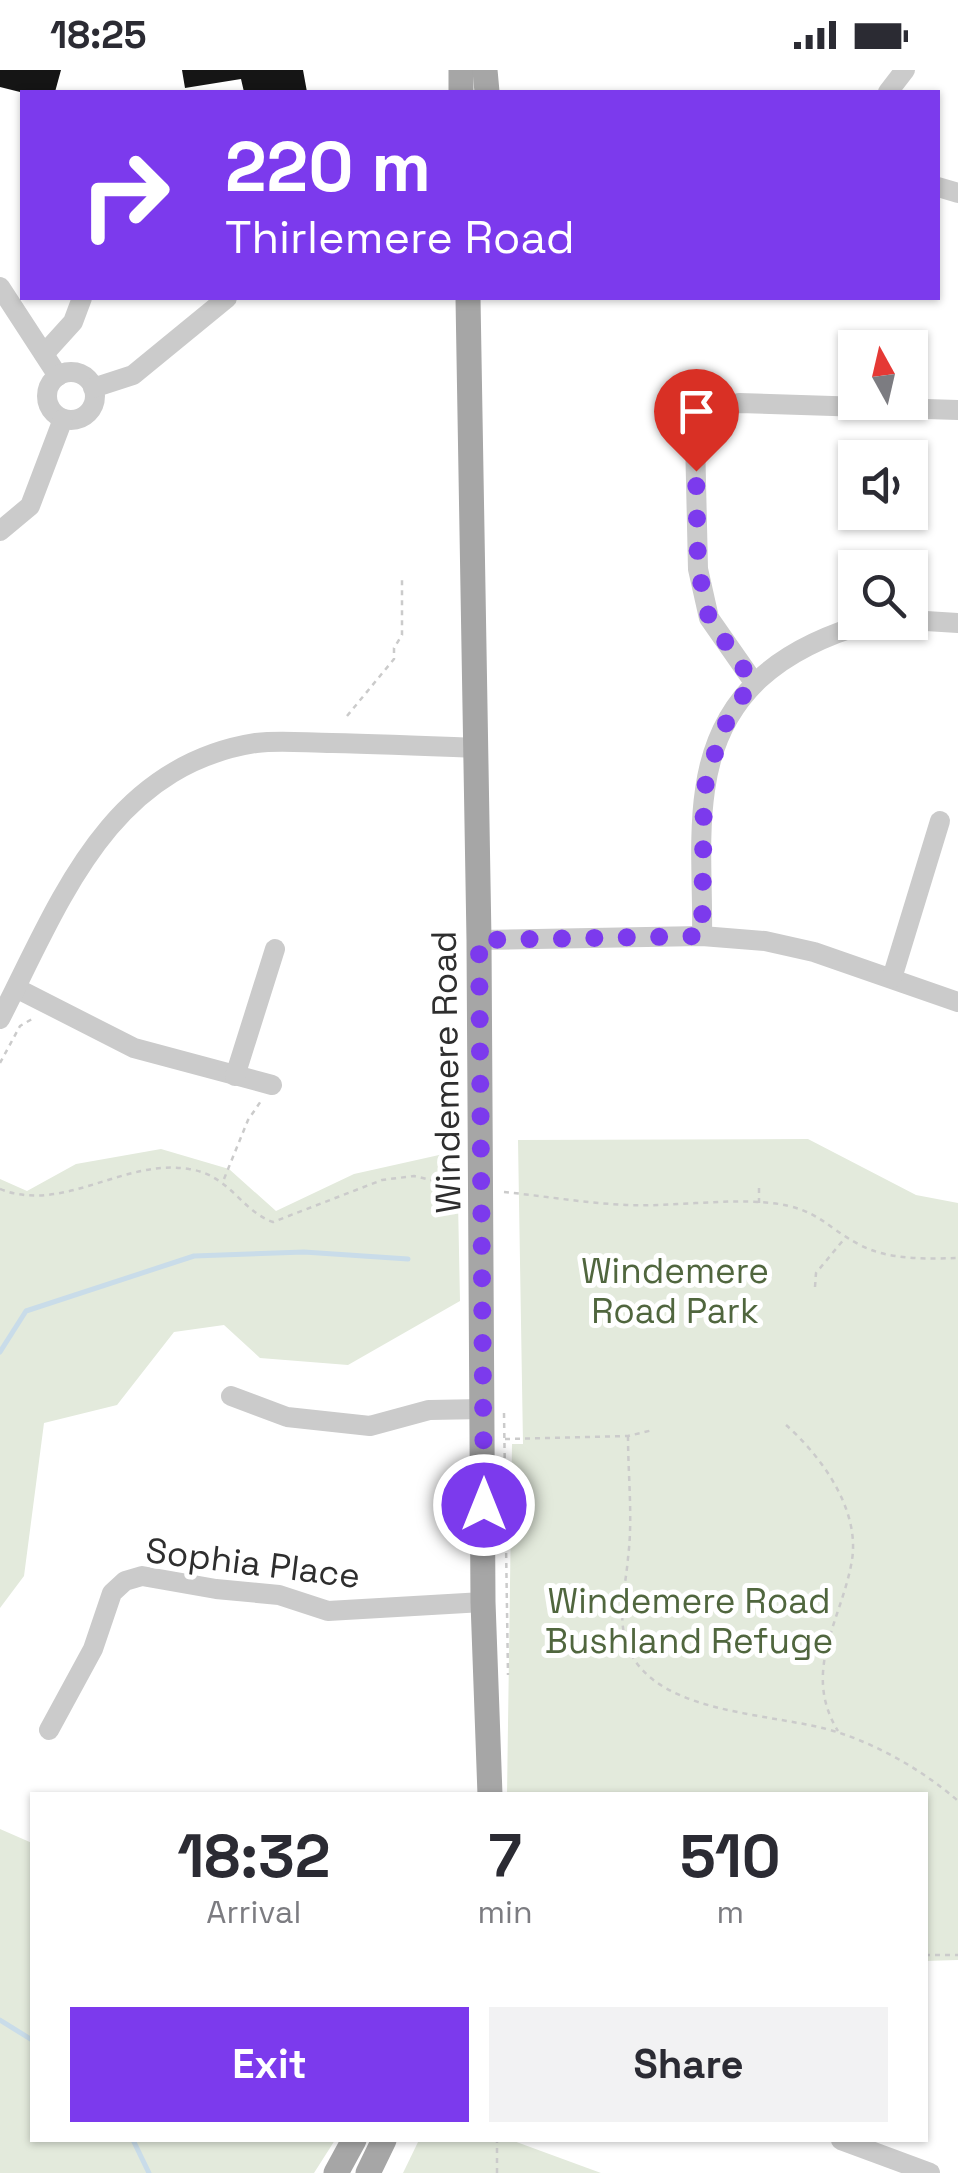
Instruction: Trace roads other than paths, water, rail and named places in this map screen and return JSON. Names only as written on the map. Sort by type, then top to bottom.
[{"type":"main road","name":"Windemere Road","points":[[468,300],[479,940],[492,1191],[494,1439],[484,1602],[490,1792]]},
{"type":"main road","name":"Windemere Road","points":[[472,402],[484,300]]},
{"type":"main road","name":"Windemere Road","points":[[476,1792],[486,1740]]},
{"type":"main road","points":[[336,2173],[353,2142]]},
{"type":"main road","points":[[368,2173],[383,2142]]},
{"type":"street","points":[[890,90],[905,70]]},
{"type":"street","points":[[0,287],[58,376]]},
{"type":"street","points":[[44,354],[73,322],[81,300]]},
{"type":"street","points":[[94,388],[133,375],[225,300]]},
{"type":"street","points":[[76,372],[94,388],[94,402],[85,416],[63,420],[56,416],[46,400],[49,386],[58,376],[76,372]]},
{"type":"street","points":[[752,681],[709,618],[698,568],[695,438],[712,408],[739,403],[958,410]]},
{"type":"street","points":[[0,531],[30,506],[63,420]]},
{"type":"street","points":[[928,621],[958,622]]},
{"type":"street","points":[[702,936],[704,790],[722,730],[752,681],[821,636],[838,631]]},
{"type":"street","points":[[0,1019],[96,841],[127,806],[162,778],[207,756],[257,743],[477,748]]},
{"type":"street","points":[[892,978],[940,821]]},
{"type":"street","points":[[479,940],[702,936],[765,941],[958,1002]]},
{"type":"street","points":[[235,1076],[276,949]]},
{"type":"street","points":[[16,988],[134,1048],[272,1085]]},
{"type":"street","points":[[231,1396],[286,1417],[370,1426],[429,1410],[494,1409]]},
{"type":"street","name":"Sophia Place","points":[[49,1730],[93,1649],[112,1593],[125,1581],[142,1576],[279,1595],[328,1610],[484,1602]]},
{"type":"street","points":[[865,2144],[930,2173]]},
{"type":"waterway","points":[[0,1352],[26,1311],[194,1256],[304,1252],[408,1259]]},
{"type":"waterway","points":[[0,2020],[30,2039]]},
{"type":"waterway","points":[[134,2142],[149,2173]]},
{"type":"park label","name":"Windemere Road Park","points":[[675,1291]]},
{"type":"park label","name":"Windemere Road Bushland Refuge","points":[[689,1621]]}]
